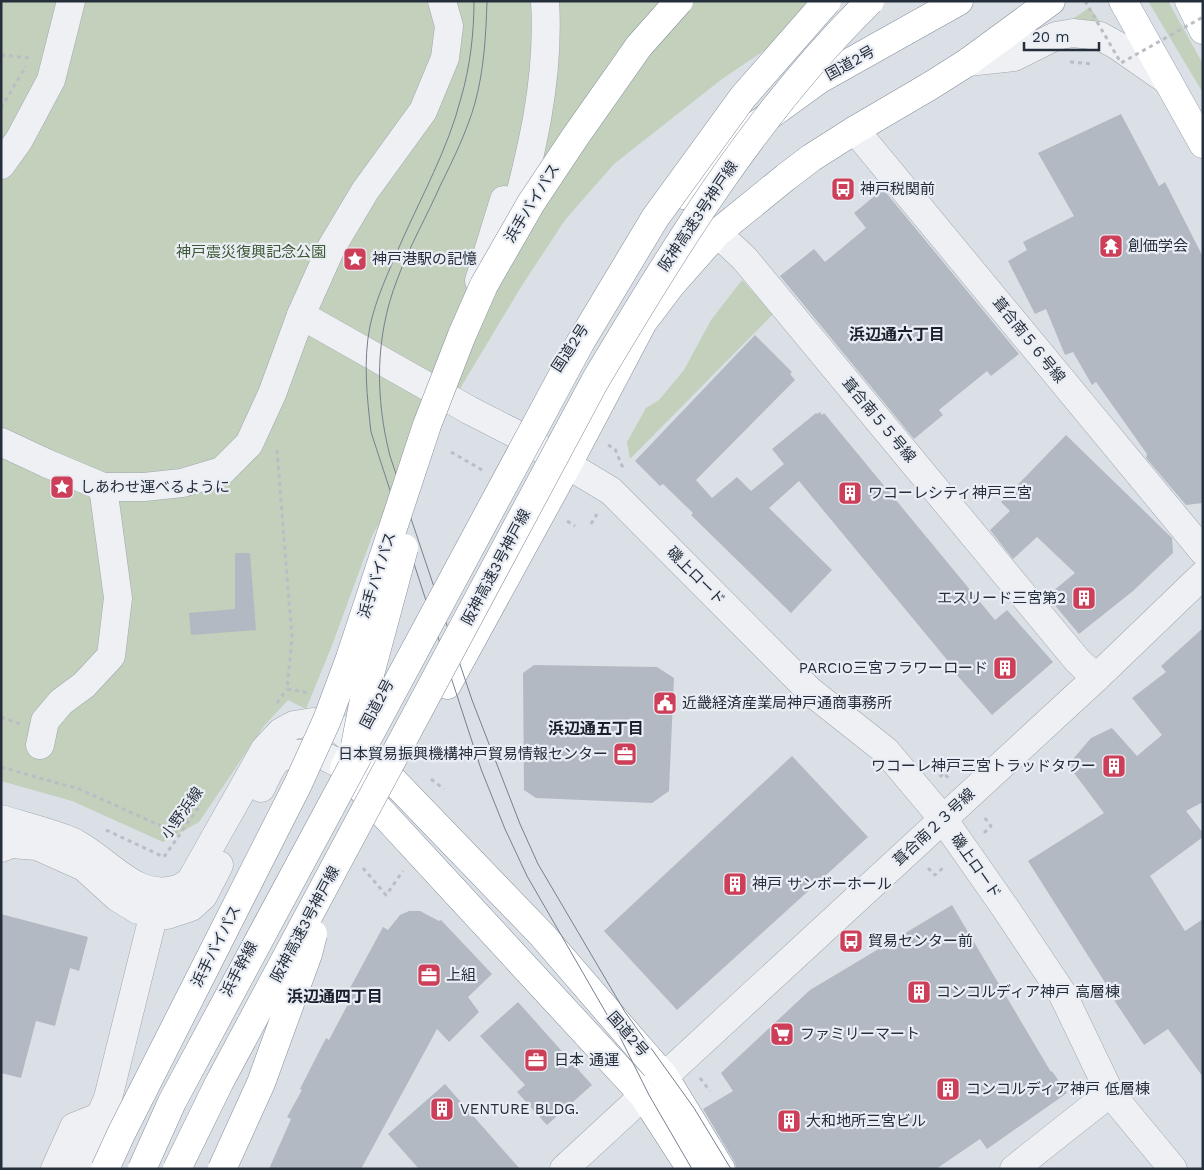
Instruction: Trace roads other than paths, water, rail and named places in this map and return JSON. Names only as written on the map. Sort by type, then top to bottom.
[{"type":"main road","name":"浜手バイパス","points":[[222,1169],[261,1083],[308,954],[338,832],[347,771],[366,689],[418,496],[442,426],[484,285],[531,203],[575,137],[639,46],[679,1]]},
{"type":"main road","name":"浜手バイパス","points":[[105,1169],[120,1134],[298,784],[327,720],[350,658],[427,425],[468,337],[515,254],[583,143],[646,54],[692,1]]},
{"type":"main road","name":"阪神高速3号神戸線","points":[[142,1169],[172,1102],[580,343],[655,218],[737,105],[827,1]]},
{"type":"main road","name":"阪神高速3号神戸線","points":[[177,1169],[219,1083],[415,721],[595,381],[649,290],[715,187],[781,100],[841,29],[870,1]]},
{"type":"main road","name":"国道2号","points":[[691,1169],[643,1095],[378,808],[347,771],[357,743],[536,400],[646,236],[696,180],[748,131],[820,80],[958,1]]},
{"type":"main road","points":[[182,1169],[329,895],[401,771],[643,322],[671,285],[717,233],[754,201],[798,167],[855,130],[968,62],[1051,1]]},
{"type":"main road","points":[[1123,1],[1203,144]]},
{"type":"main road","points":[[1189,1],[1203,30]]},
{"type":"main road","name":"国道2号","points":[[357,743],[401,771],[664,1076],[721,1169]]},
{"type":"main road","name":"浜手幹線","points":[[132,1169],[347,771]]},
{"type":"street","points":[[1,165],[19,140],[51,80],[71,1]]},
{"type":"street","points":[[1,442],[103,487],[144,487],[182,483],[222,471],[249,444],[272,394],[301,315],[330,248],[365,191],[423,111],[445,58],[449,26],[442,1]]},
{"type":"street","points":[[468,337],[490,248],[511,175],[526,94],[530,51],[531,1]]},
{"type":"street","points":[[468,337],[506,248],[525,178],[541,95],[545,1]]},
{"type":"street","points":[[968,62],[1014,57],[1056,36],[1073,33],[1100,36],[1118,46],[1168,81]]},
{"type":"street","name":"葺合南５６号線","points":[[855,130],[1203,551]]},
{"type":"street","name":"葺合南５５号線","points":[[717,233],[744,258],[1077,660],[1096,678]]},
{"type":"street","name":"磯上ロード","points":[[301,315],[469,410],[518,435],[611,491],[810,691],[886,751],[943,819],[1006,909],[1062,993],[1110,1094],[1173,1169]]},
{"type":"street","points":[[40,758],[45,721],[61,702],[84,685],[111,656],[118,598],[103,487]]},
{"type":"street","name":"葺合南２３号線","points":[[564,1169],[1096,678],[1203,575]]},
{"type":"street","points":[[1,819],[72,842],[130,881],[148,890],[177,889],[190,882],[264,749],[280,732],[294,725],[313,722],[336,727],[357,743]]},
{"type":"street","points":[[1,848],[11,844],[37,846],[84,867],[117,897],[138,910],[167,915],[191,907],[203,896],[275,762],[296,754],[316,754],[334,761],[347,771]]},
{"type":"street","points":[[77,1169],[108,1098],[154,913],[170,890]]},
{"type":"street","points":[[1014,1169],[1110,1094]]},
{"type":"street","points":[[55,1169],[74,1127],[100,1117]]},
{"type":"tram line","points":[[474,1],[469,62],[456,117],[442,154],[383,285],[370,326],[366,366],[371,432],[481,769],[505,829],[527,876],[620,1037],[649,1095],[692,1169]]},
{"type":"tram line","points":[[487,1],[482,65],[472,113],[397,280],[385,323],[380,367],[380,389],[385,434],[390,456],[472,700],[520,824],[538,864],[625,1012],[694,1108],[731,1169]]},
{"type":"place","name":"神戸税関前","points":[[843,189]]},
{"type":"place","name":"創価学会","points":[[1111,246]]},
{"type":"place","name":"神戸港駅の記憶","points":[[355,259]]},
{"type":"place","name":"しあわせ運べるように","points":[[62,487]]},
{"type":"place","name":"ワコーレシティ神戸三宮","points":[[850,493]]},
{"type":"place","name":"エスリード三宮第2","points":[[1084,598]]},
{"type":"place","name":"PARCIO三宮フラワーロード","points":[[1005,668]]},
{"type":"place","name":"近畿経済産業局神戸通商事務所","points":[[665,703]]},
{"type":"place","name":"日本貿易振興機構神戸貿易情報センター","points":[[625,754]]},
{"type":"place","name":"ワコーレ神戸三宮トラッドタワー","points":[[1114,766]]},
{"type":"place","name":"神戸 サンボーホール","points":[[735,884]]},
{"type":"place","name":"貿易センター前","points":[[851,941]]},
{"type":"place","name":"上組","points":[[429,975]]},
{"type":"place","name":"コンコルディア神戸 高層棟","points":[[919,992]]},
{"type":"place","name":"ファミリーマート","points":[[782,1034]]},
{"type":"place","name":"日本 通運","points":[[536,1060]]},
{"type":"place","name":"コンコルディア神戸 低層棟","points":[[948,1089]]},
{"type":"place","name":"VENTURE BLDG.","points":[[442,1109]]},
{"type":"place","name":"大和地所三宮ビル","points":[[789,1121]]},
{"type":"district","name":"浜辺通六丁目","points":[[897,334]]},
{"type":"district","name":"浜辺通五丁目","points":[[596,728]]},
{"type":"district","name":"浜辺通四丁目","points":[[335,996]]},
{"type":"park label","name":"神戸震災復興記念公園","points":[[251,252]]}]
